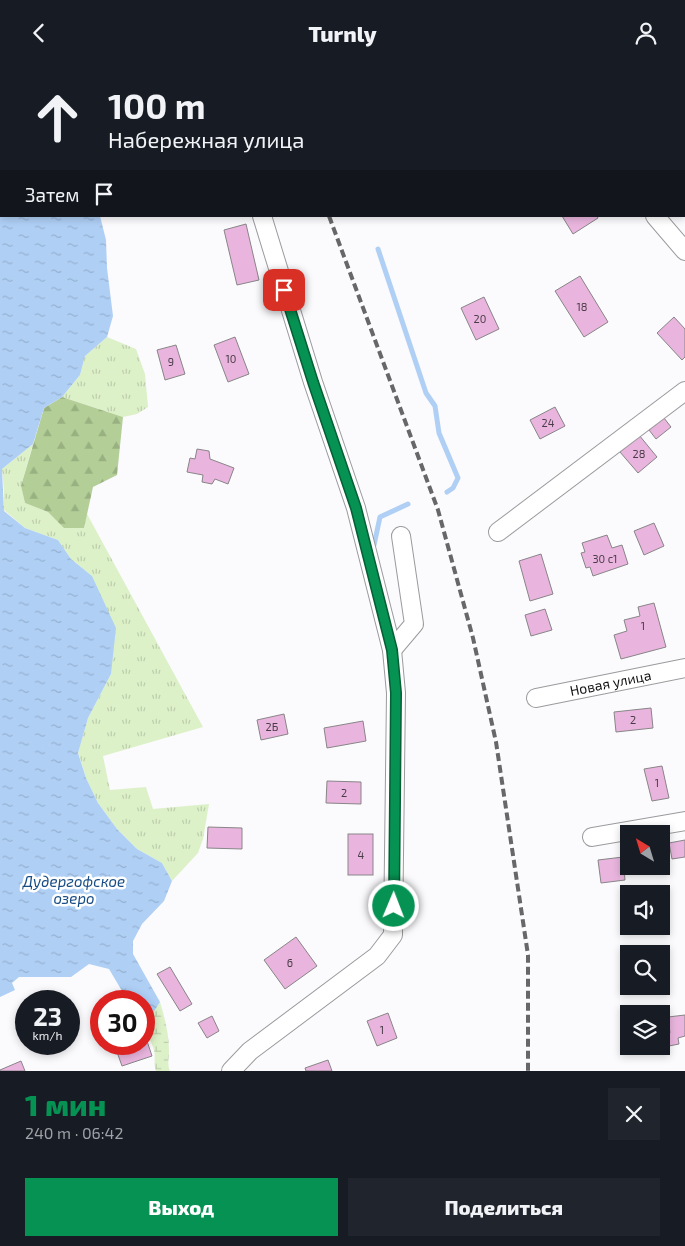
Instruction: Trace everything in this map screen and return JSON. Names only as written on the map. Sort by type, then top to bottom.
[{"type":"street","points":[[231,1071],[250,1051],[377,956],[393,935],[396,693],[392,650],[356,508],[313,382],[262,217]]},
{"type":"street","points":[[656,217],[685,251]]},
{"type":"street","points":[[498,532],[685,391]]},
{"type":"street","points":[[392,650],[414,624],[401,536]]},
{"type":"street","name":"Новая улица","points":[[536,698],[685,668]]},
{"type":"street","points":[[592,837],[685,821]]},
{"type":"green space","points":[[107,337],[136,349],[145,374],[148,407],[137,414],[123,417],[62,397],[80,375],[85,356]]},
{"type":"green space","points":[[62,397],[123,417],[117,475],[93,487],[84,528],[64,528],[48,512],[25,503],[21,486],[44,408]]},
{"type":"green space","points":[[33,444],[21,486],[25,503],[48,512],[65,528],[84,528],[86,512],[203,727],[103,756],[110,790],[146,787],[153,809],[209,804],[203,839],[198,853],[172,881],[162,863],[137,849],[117,829],[98,803],[86,778],[78,752],[88,718],[111,674],[92,576],[71,559],[58,540],[25,528],[4,510],[2,469]]},
{"type":"green space","points":[[160,1002],[167,1033],[170,1071],[156,1071],[155,1010]]},
{"type":"water","name":"Дудергофское озеро","points":[[0,217],[100,217],[106,240],[107,268],[113,316],[107,337],[85,356],[80,375],[62,397],[44,408],[33,444],[2,469],[4,511],[25,528],[58,540],[71,559],[92,576],[116,628],[111,674],[88,718],[78,753],[86,778],[98,803],[117,829],[137,849],[162,863],[172,881],[164,901],[142,924],[133,941],[133,954],[153,990],[121,990],[109,969],[89,964],[71,977],[19,977],[12,983],[15,990],[0,997]]},
{"type":"water","name":"Дудергофское озеро","points":[[155,993],[160,1002],[155,1010]]},
{"type":"building","points":[[563,217],[598,217],[598,218],[573,234]]},
{"type":"building","points":[[246,224],[259,280],[237,285],[224,230]]},
{"type":"building","points":[[580,276],[608,322],[584,337],[555,291]]},
{"type":"building","points":[[484,297],[499,329],[476,340],[461,308]]},
{"type":"building","points":[[674,317],[685,329],[685,357],[682,360],[657,333]]},
{"type":"building","points":[[235,337],[249,374],[228,382],[214,345]]},
{"type":"building","points":[[176,345],[185,374],[165,380],[157,350]]},
{"type":"building","points":[[555,407],[565,426],[540,439],[530,420]]},
{"type":"building","points":[[664,418],[671,427],[656,439],[649,430]]},
{"type":"building","points":[[639,435],[657,457],[638,473],[620,452]]},
{"type":"building","points":[[197,449],[209,451],[210,459],[234,468],[228,484],[215,479],[212,484],[202,482],[203,475],[187,472],[190,458],[195,459]]},
{"type":"building","points":[[654,523],[664,546],[644,555],[634,531]]},
{"type":"building","points":[[607,535],[612,548],[622,545],[628,564],[593,576],[590,567],[586,568],[581,553],[585,552],[582,543]]},
{"type":"building","points":[[541,554],[553,594],[530,601],[519,561]]},
{"type":"building","points":[[654,603],[666,647],[621,659],[614,635],[627,631],[624,620],[640,616],[638,607]]},
{"type":"building","points":[[545,609],[552,630],[531,636],[525,615]]},
{"type":"building","points":[[651,708],[653,728],[616,732],[614,712]]},
{"type":"building","points":[[284,714],[288,734],[261,740],[257,720]]},
{"type":"building","points":[[363,721],[366,741],[327,748],[324,728]]},
{"type":"building","points":[[662,766],[669,798],[652,801],[644,769]]},
{"type":"building","points":[[327,781],[361,782],[361,804],[326,803]]},
{"type":"building","points":[[208,827],[242,828],[242,849],[207,848]]},
{"type":"building","points":[[348,834],[373,834],[373,875],[348,875]]},
{"type":"building","points":[[685,840],[685,857],[672,859],[670,843]]},
{"type":"building","points":[[620,857],[620,875],[625,875],[625,880],[601,883],[598,860]]},
{"type":"building","points":[[296,937],[317,966],[285,989],[264,960]]},
{"type":"building","points":[[170,967],[192,1004],[180,1011],[157,974]]},
{"type":"building","points":[[388,1013],[397,1038],[377,1046],[367,1021]]},
{"type":"building","points":[[685,1015],[685,1036],[678,1038],[679,1044],[670,1046],[670,1033],[670,1017]]},
{"type":"building","points":[[212,1016],[219,1031],[207,1038],[198,1023]]},
{"type":"building","points":[[118,1055],[152,1055],[152,1056],[122,1066]]},
{"type":"building","points":[[328,1060],[332,1071],[306,1071],[305,1068]]},
{"type":"building","points":[[21,1061],[25,1071],[0,1071],[0,1070]]},
{"type":"waterway","points":[[378,249],[426,393],[435,406],[439,433],[458,478],[453,488],[447,492]]},
{"type":"waterway","points":[[374,545],[380,517],[408,504]]},
{"type":"railway","points":[[329,217],[438,510],[473,638],[496,742],[528,955],[528,1071]]},
{"type":"route","points":[[284,290],[356,508],[392,650],[396,693],[394,906]]}]
